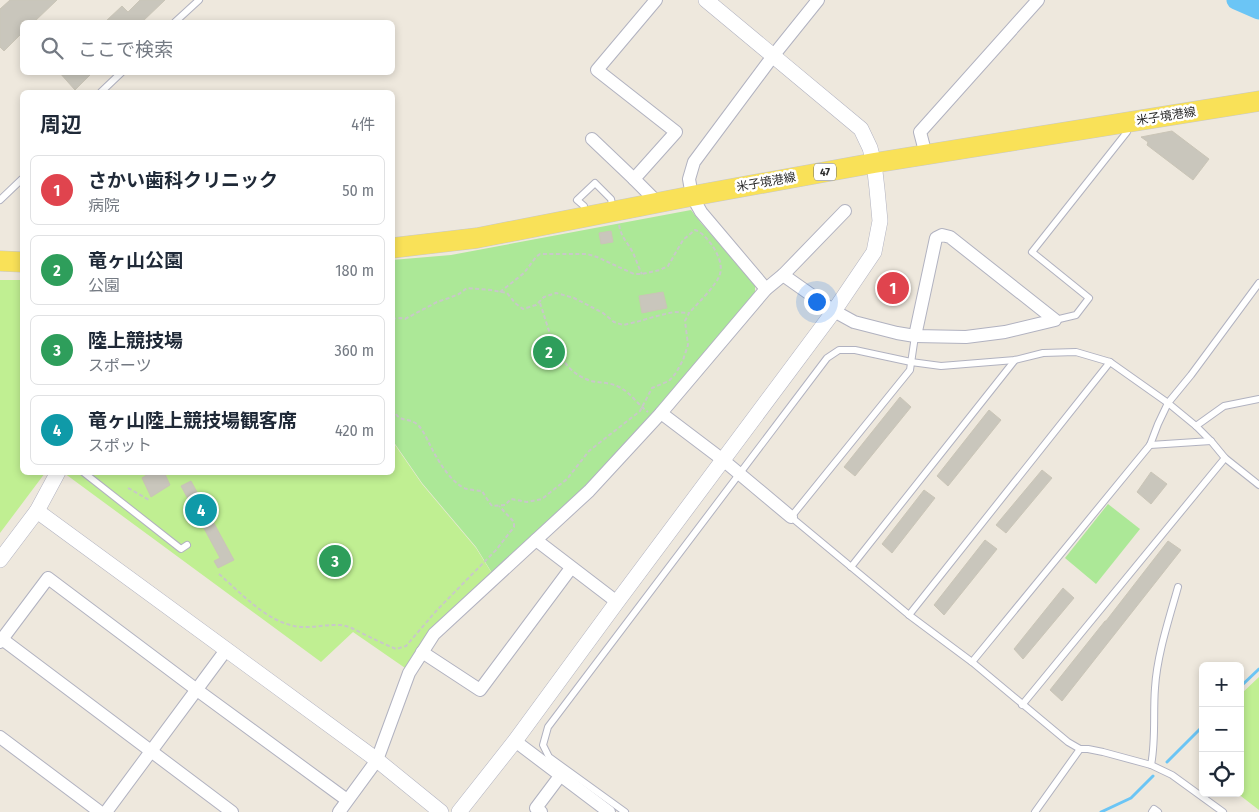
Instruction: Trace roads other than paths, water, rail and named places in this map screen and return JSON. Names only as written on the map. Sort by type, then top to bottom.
[{"type":"main road","name":"米子境港線","points":[[395,248],[477,238],[585,217],[616,216],[657,202],[874,163],[1259,101]]},
{"type":"main road","points":[[0,261],[20,262]]},
{"type":"street","points":[[634,179],[676,132],[598,70],[656,0]]},
{"type":"street","points":[[459,812],[515,741],[834,311],[874,252],[880,221],[874,163],[870,148],[860,128],[706,0]]},
{"type":"street","points":[[766,289],[701,212],[692,196],[689,179],[694,162],[773,56],[818,0]]},
{"type":"street","points":[[926,155],[920,132],[1038,0]]},
{"type":"street","points":[[592,140],[657,202]]},
{"type":"street","points":[[338,812],[377,760],[409,673],[434,634],[588,491],[658,416],[766,289],[783,275],[845,212]]},
{"type":"street","points":[[915,336],[936,238],[942,234],[950,237],[1055,320]]},
{"type":"street","points":[[783,275],[834,311],[854,322],[915,336],[966,337],[1005,332],[1055,320]]},
{"type":"street","points":[[658,416],[723,460],[791,518]]},
{"type":"street","points":[[0,560],[37,511],[56,475]]},
{"type":"street","points":[[37,511],[377,760],[441,812]]},
{"type":"street","points":[[536,540],[617,602]]},
{"type":"street","points":[[422,652],[480,690],[572,568]]},
{"type":"street","points":[[232,812],[1,641],[48,578],[347,800]]},
{"type":"street","points":[[106,812],[226,650]]},
{"type":"street","points":[[0,737],[100,812]]},
{"type":"street","points":[[515,741],[609,812]]},
{"type":"street","points":[[541,812],[536,808],[560,776]]},
{"type":"lane","points":[[177,20],[199,0]]},
{"type":"lane","points":[[103,90],[119,75]]},
{"type":"lane","points":[[1055,320],[1076,315],[1088,298],[1032,252],[1127,132],[1128,123]]},
{"type":"lane","points":[[0,200],[20,181]]},
{"type":"lane","points":[[585,217],[584,206],[578,200],[595,183],[611,199],[616,216]]},
{"type":"lane","points":[[972,662],[1150,445],[1168,403],[1259,283]]},
{"type":"lane","points":[[915,336],[910,370],[791,518],[909,615],[972,662],[1068,742],[1080,749],[1103,752],[1151,765],[1172,775],[1223,812]]},
{"type":"lane","points":[[625,812],[549,757],[543,745],[548,727],[827,358],[839,350],[855,350],[911,362],[941,366],[1015,360],[1043,353],[1076,352],[1110,362],[1168,403],[1196,426],[1225,458],[1259,485]]},
{"type":"lane","points":[[851,567],[1015,360]]},
{"type":"lane","points":[[909,615],[1110,362]]},
{"type":"lane","points":[[1196,426],[1224,406],[1259,399]]},
{"type":"lane","points":[[1150,445],[1211,441]]},
{"type":"lane","points":[[1022,705],[1225,458]]},
{"type":"lane","points":[[87,475],[181,549],[187,545]]},
{"type":"lane","points":[[1151,765],[1155,688],[1159,661],[1178,587]]},
{"type":"lane","points":[[1035,812],[1080,749]]},
{"type":"lane","points":[[1152,812],[1154,809],[1158,812]]},
{"type":"waterway","points":[[1236,0],[1259,10]]},
{"type":"waterway","points":[[1244,683],[1259,669]]},
{"type":"waterway","points":[[1167,762],[1199,730]]},
{"type":"waterway","points":[[1101,812],[1131,798],[1153,776]]},
{"type":"place","name":"さかい歯科クリニック","points":[[893,288]]},
{"type":"place","name":"竜ヶ山公園","points":[[549,352]]},
{"type":"place","name":"竜ヶ山陸上競技場観客席","points":[[201,510]]},
{"type":"place","name":"陸上競技場","points":[[335,561]]}]
